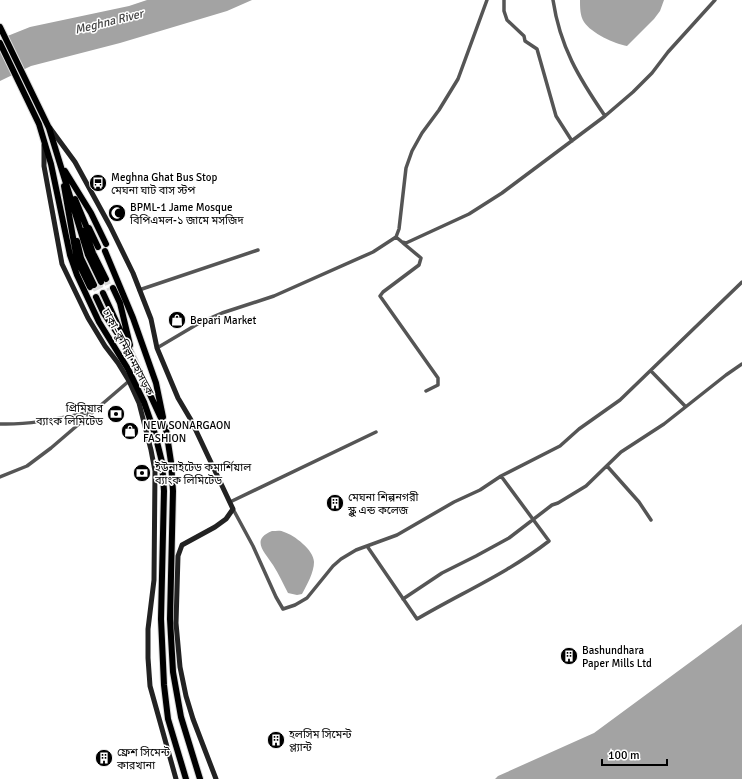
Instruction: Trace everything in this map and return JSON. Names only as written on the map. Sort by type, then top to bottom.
[{"type":"highway","name":"ঢাকা–কুমিল্লা মহাসড়ক","points":[[0,27],[49,128],[85,256],[102,281],[133,318],[156,383],[166,429],[171,462],[173,491],[170,618],[173,672],[182,717],[200,779]]},
{"type":"highway","name":"ঢাকা–কুমিল্লা মহাসড়ক","points":[[0,43],[39,124],[52,168],[70,255],[77,275],[99,322],[128,369],[144,402],[155,434],[162,462],[164,491],[161,619],[164,685],[168,719],[186,779]]},
{"type":"highway","name":"ঢাকা–কুমিল্লা মহাসড়ক","points":[[59,161],[77,192],[103,248],[102,281]]},
{"type":"highway","name":"ঢাকা–কুমিল্লা মহাসড়ক","points":[[59,161],[102,281]]},
{"type":"highway","name":"ঢাকা–কুমিল্লা মহাসড়ক","points":[[134,358],[120,303],[105,293],[134,358],[166,429]]},
{"type":"street","points":[[158,348],[201,322],[222,313],[274,296],[316,278],[373,252],[396,237],[399,229],[406,168],[412,151],[422,132],[439,110],[458,79],[487,0]]},
{"type":"street","points":[[504,0],[504,11],[507,20],[524,36],[525,41],[537,49],[556,116],[572,141]]},
{"type":"street","points":[[553,0],[568,55],[582,83],[605,116]]},
{"type":"street","points":[[402,242],[406,243],[468,214],[502,193],[605,116],[652,73],[668,52],[715,0]]},
{"type":"street","points":[[49,128],[75,162],[110,226],[151,319],[158,348],[178,398],[191,420],[233,509],[254,546],[283,609],[295,605],[307,598],[341,558],[367,546],[397,535],[454,502],[480,490],[501,476],[560,446],[579,429],[620,400],[742,282]]},
{"type":"street","points":[[44,140],[44,166],[62,264],[88,318],[105,346],[118,363],[139,403],[151,450],[155,470],[154,580],[148,629],[150,686],[176,779]]},
{"type":"street","points":[[396,237],[421,258],[421,262],[380,296],[438,378],[438,386],[426,391]]},
{"type":"street","points":[[139,290],[258,250]]},
{"type":"street","points":[[403,599],[442,573],[509,538],[552,505],[586,486],[621,452],[664,424],[685,406],[742,364]]},
{"type":"street","points":[[651,371],[685,406]]},
{"type":"street","points":[[0,477],[26,466],[51,448],[128,381]]},
{"type":"street","points":[[0,424],[39,422],[92,412]]},
{"type":"street","points":[[230,502],[376,432]]},
{"type":"street","points":[[607,466],[639,502],[651,520]]},
{"type":"street","points":[[367,546],[417,619],[468,590],[488,581],[523,560],[549,541],[501,476]]},
{"type":"street","points":[[216,779],[193,719],[186,696],[180,667],[176,623],[178,556],[182,545],[215,527],[226,519],[233,509]]},
{"type":"water","name":"Meghna River","points":[[147,0],[252,0],[227,11],[120,43],[31,66],[0,81],[0,39],[30,27],[129,6]]},
{"type":"water","points":[[580,0],[664,0],[660,11],[654,19],[627,46],[616,43],[604,37],[587,26],[580,11]]},
{"type":"water","points":[[272,531],[281,531],[293,536],[307,548],[313,557],[313,570],[302,594],[297,595],[288,593],[273,565],[263,551],[261,546],[262,538]]},
{"type":"water","points":[[742,624],[742,779],[495,779],[498,776],[594,733]]},
{"type":"tunnel","points":[[106,279],[110,290]]},
{"type":"tunnel","points":[[98,283],[103,293]]},
{"type":"tunnel","points":[[94,285],[99,295]]},
{"type":"place","name":"Meghna Ghat Bus Stop মেঘনা ঘাট বাস স্টপ","points":[[98,183]]},
{"type":"place","name":"BPML-1 Jame Mosque বিপিএমল-১ জামে মসজিদ","points":[[117,213]]},
{"type":"place","name":"Bepari Market","points":[[177,320]]},
{"type":"place","name":"প্রিমিয়ার ব্যাংক লিমিটেড","points":[[116,414]]},
{"type":"place","name":"NEW SONARGAON FASHION","points":[[130,431]]},
{"type":"place","name":"ইউনাইটেড কমার্শিয়াল ব্যাংক লিমিটেড","points":[[142,473]]},
{"type":"place","name":"মেঘনা শিল্পনগরী স্কুল এন্ড কলেজ","points":[[335,503]]},
{"type":"place","name":"Bashundhara Paper Mills Ltd","points":[[569,656]]},
{"type":"place","name":"হলসিম সিমেন্ট প্ল্যান্ট","points":[[276,740]]},
{"type":"place","name":"ফ্রেশ সিমেন্ট কারখানা","points":[[104,758]]}]
